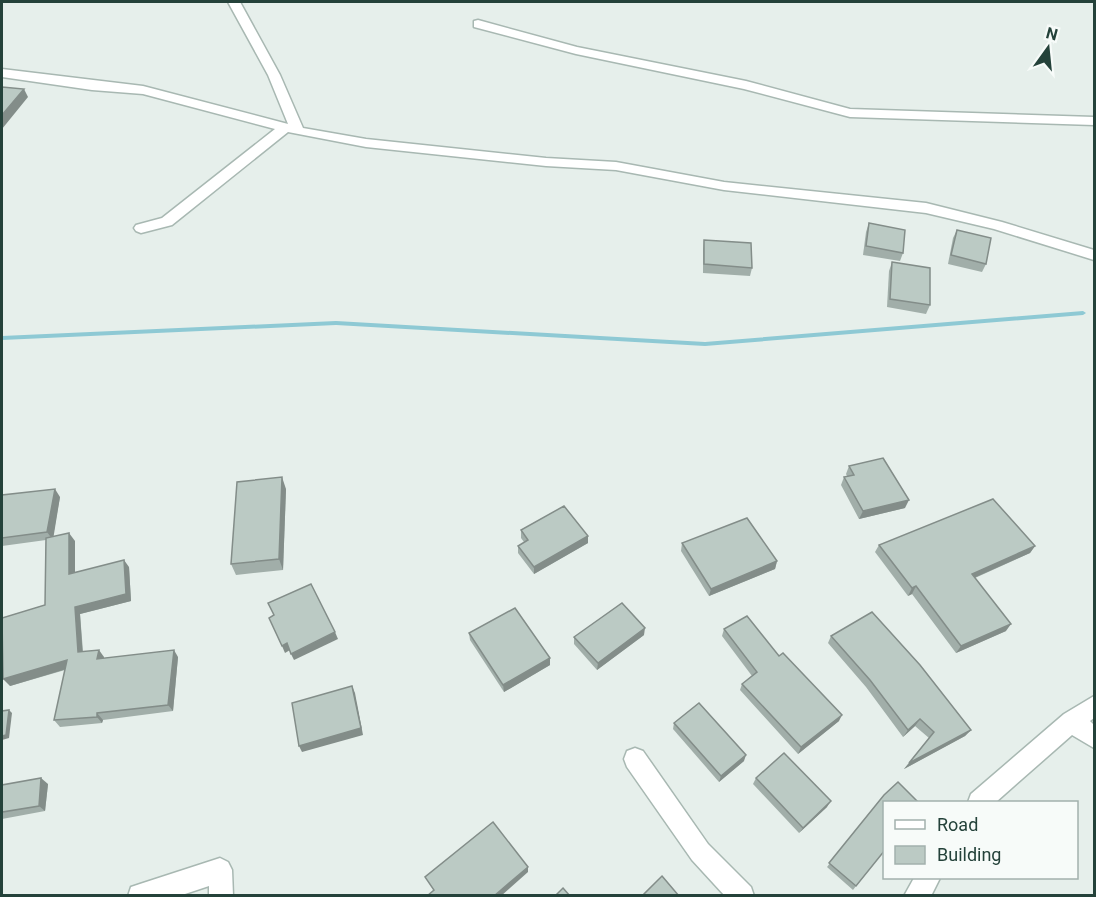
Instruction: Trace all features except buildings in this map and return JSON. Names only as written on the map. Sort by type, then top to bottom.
[{"type":"street","points":[[234,2],[274,75],[292,129]]},
{"type":"street","points":[[478,24],[576,50],[746,85],[850,113],[1095,121]]},
{"type":"street","points":[[2,72],[92,86],[143,90],[292,129],[366,143],[446,153],[616,166],[724,186],[926,208],[997,225],[1095,255]]},
{"type":"street","points":[[141,228],[167,222],[292,129]]},
{"type":"street","points":[[980,801],[1072,721],[1095,706]]},
{"type":"street","points":[[1072,721],[1095,738]]},
{"type":"street","points":[[635,759],[700,852],[742,896]]},
{"type":"street","points":[[140,896],[219,870],[221,896]]},
{"type":"waterway","points":[[2,338],[336,323],[705,344],[1083,313]]}]
